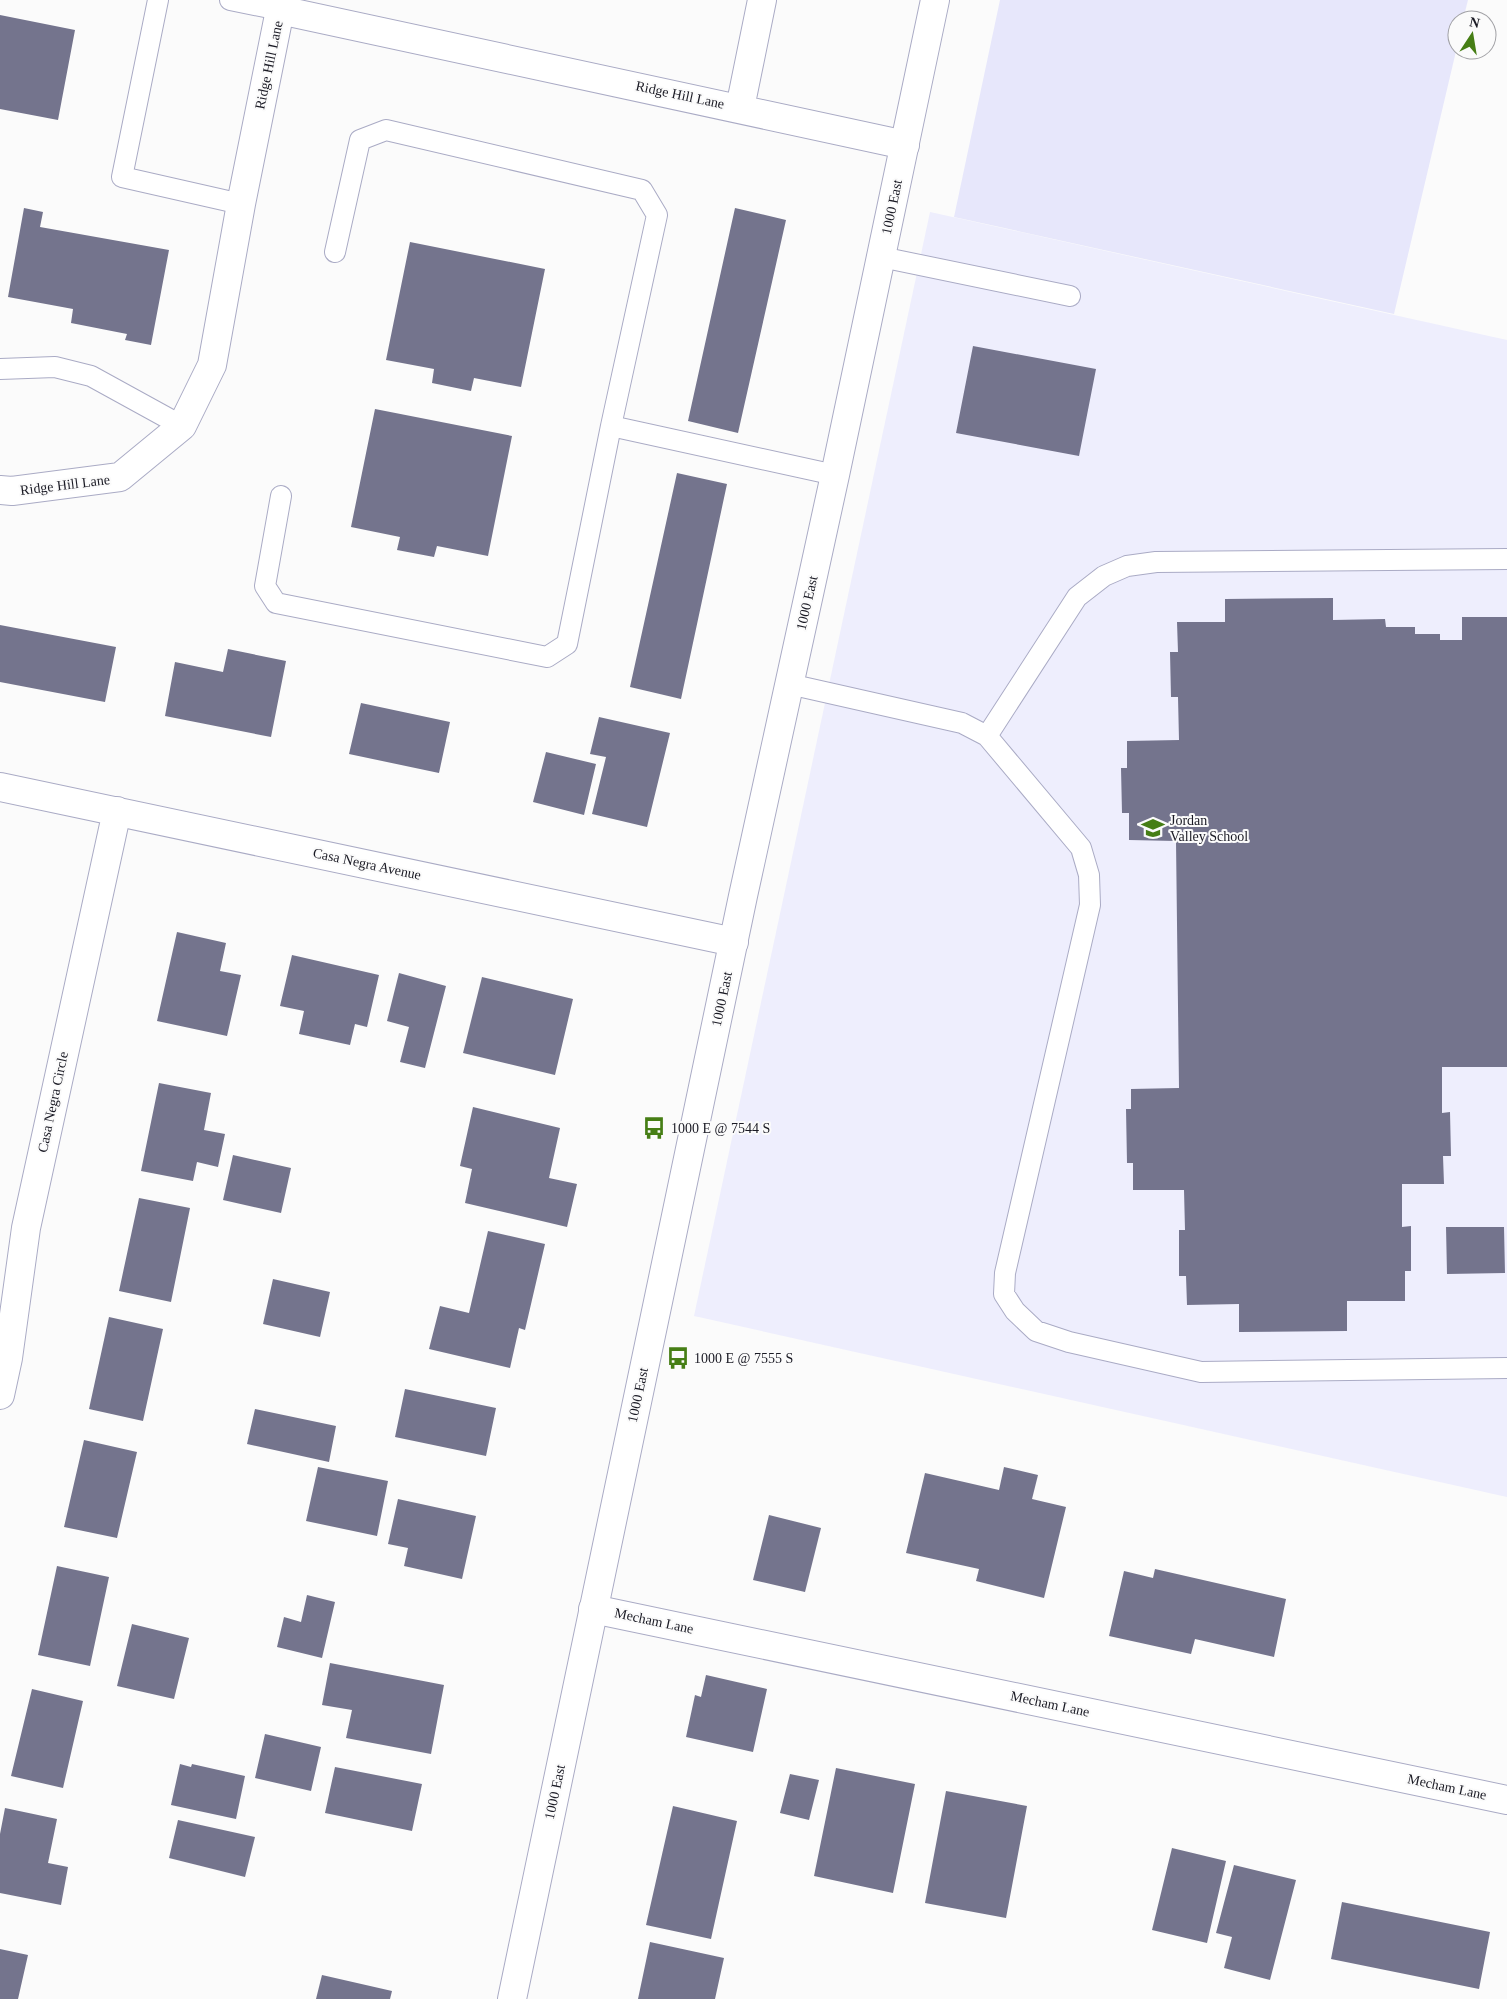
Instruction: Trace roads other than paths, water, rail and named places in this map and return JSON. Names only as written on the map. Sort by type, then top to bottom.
[{"type":"street","points":[[740,108],[762,0]]},
{"type":"street","name":"1000 East","points":[[512,1999],[788,684],[836,474],[936,0]]},
{"type":"street","name":"Ridge Hill Lane","points":[[0,490],[12,491],[120,478],[182,426],[212,365],[241,204],[280,10],[905,145]]},
{"type":"street","name":"Casa Negra Avenue","points":[[0,787],[734,942]]},
{"type":"street","name":"Casa Negra Circle","points":[[0,1396],[8,1358],[8,1307],[117,811]]},
{"type":"street","name":"Mecham Lane","points":[[593,1609],[1507,1800]]},
{"type":"lane","points":[[158,0],[122,177],[241,204]]},
{"type":"lane","points":[[230,0],[280,10]]},
{"type":"lane","points":[[281,496],[265,586],[276,603],[546,657],[567,644],[611,426],[657,215],[642,190],[386,130],[360,140],[334,252]]},
{"type":"lane","points":[[881,257],[1070,296]]},
{"type":"lane","points":[[0,369],[55,366],[91,376],[182,426]]},
{"type":"lane","points":[[611,426],[836,474]]},
{"type":"lane","points":[[987,736],[1077,597],[1104,576],[1126,566],[1156,562],[1507,560]]},
{"type":"lane","points":[[788,684],[962,723],[987,736],[1081,848],[1089,875],[1090,905],[1005,1273],[1004,1294],[1015,1311],[1036,1331],[1070,1342],[1201,1372],[1507,1368]]},
{"type":"place","name":"Jordan Valley School","points":[[1153,828]]},
{"type":"place","name":"1000 E @ 7544 S","points":[[654,1128]]},
{"type":"place","name":"1000 E @ 7555 S","points":[[678,1358]]}]
